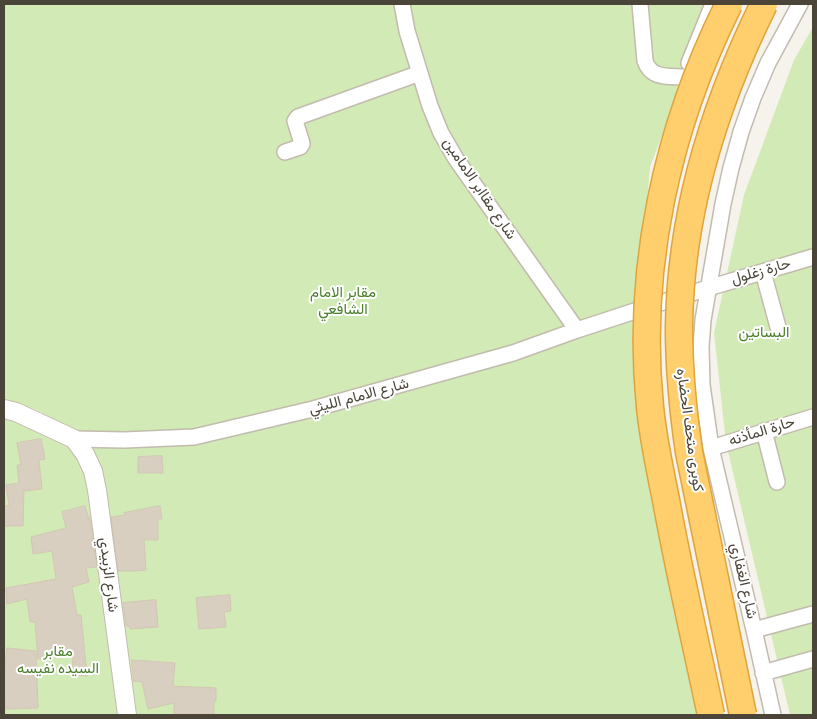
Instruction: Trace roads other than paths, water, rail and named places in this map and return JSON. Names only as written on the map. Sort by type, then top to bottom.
[{"type":"highway","points":[[711,715],[678,567],[656,449],[650,408],[647,333],[651,267],[664,183],[685,110],[698,74],[729,4]]},
{"type":"highway","name":"كوبرى متحف الحضاره","points":[[743,715],[689,452],[683,410],[679,327],[685,250],[700,174],[721,102],[749,34],[764,4]]},
{"type":"street","name":"شارع مقاابر الامامين","points":[[402,4],[407,31],[430,106],[441,133],[456,159],[577,330]]},
{"type":"street","points":[[640,4],[647,67],[655,74],[684,77]]},
{"type":"street","points":[[703,715],[654,491],[643,418],[640,347],[643,278],[653,202],[661,160],[684,77],[713,4]]},
{"type":"street","name":"شارع الغفاري","points":[[773,715],[711,448],[702,385],[701,347],[703,320],[723,204],[741,132],[768,63],[800,4]]},
{"type":"street","points":[[284,152],[300,147],[302,144],[294,121],[298,117],[420,73]]},
{"type":"street","name":"حارة زغلول","points":[[708,288],[813,257]]},
{"type":"street","points":[[763,272],[778,327]]},
{"type":"street","name":"شارع الامام الليثي","points":[[4,409],[16,412],[74,439],[124,440],[194,437],[313,410],[514,353],[577,330],[708,288]]},
{"type":"street","name":"حارة المأذنه","points":[[711,448],[813,417]]},
{"type":"street","points":[[764,431],[777,482]]},
{"type":"street","name":"شارع الزبيدي","points":[[74,439],[85,454],[93,471],[97,490],[127,715]]},
{"type":"street","points":[[754,630],[813,614]]},
{"type":"street","points":[[763,673],[813,659]]},
{"type":"park label","name":"مقابر الامام الشافعي","points":[[343,302]]},
{"type":"park label","name":"البساتين","points":[[764,333]]},
{"type":"park label","name":"مقابر السيده نفيسه","points":[[58,660]]}]
